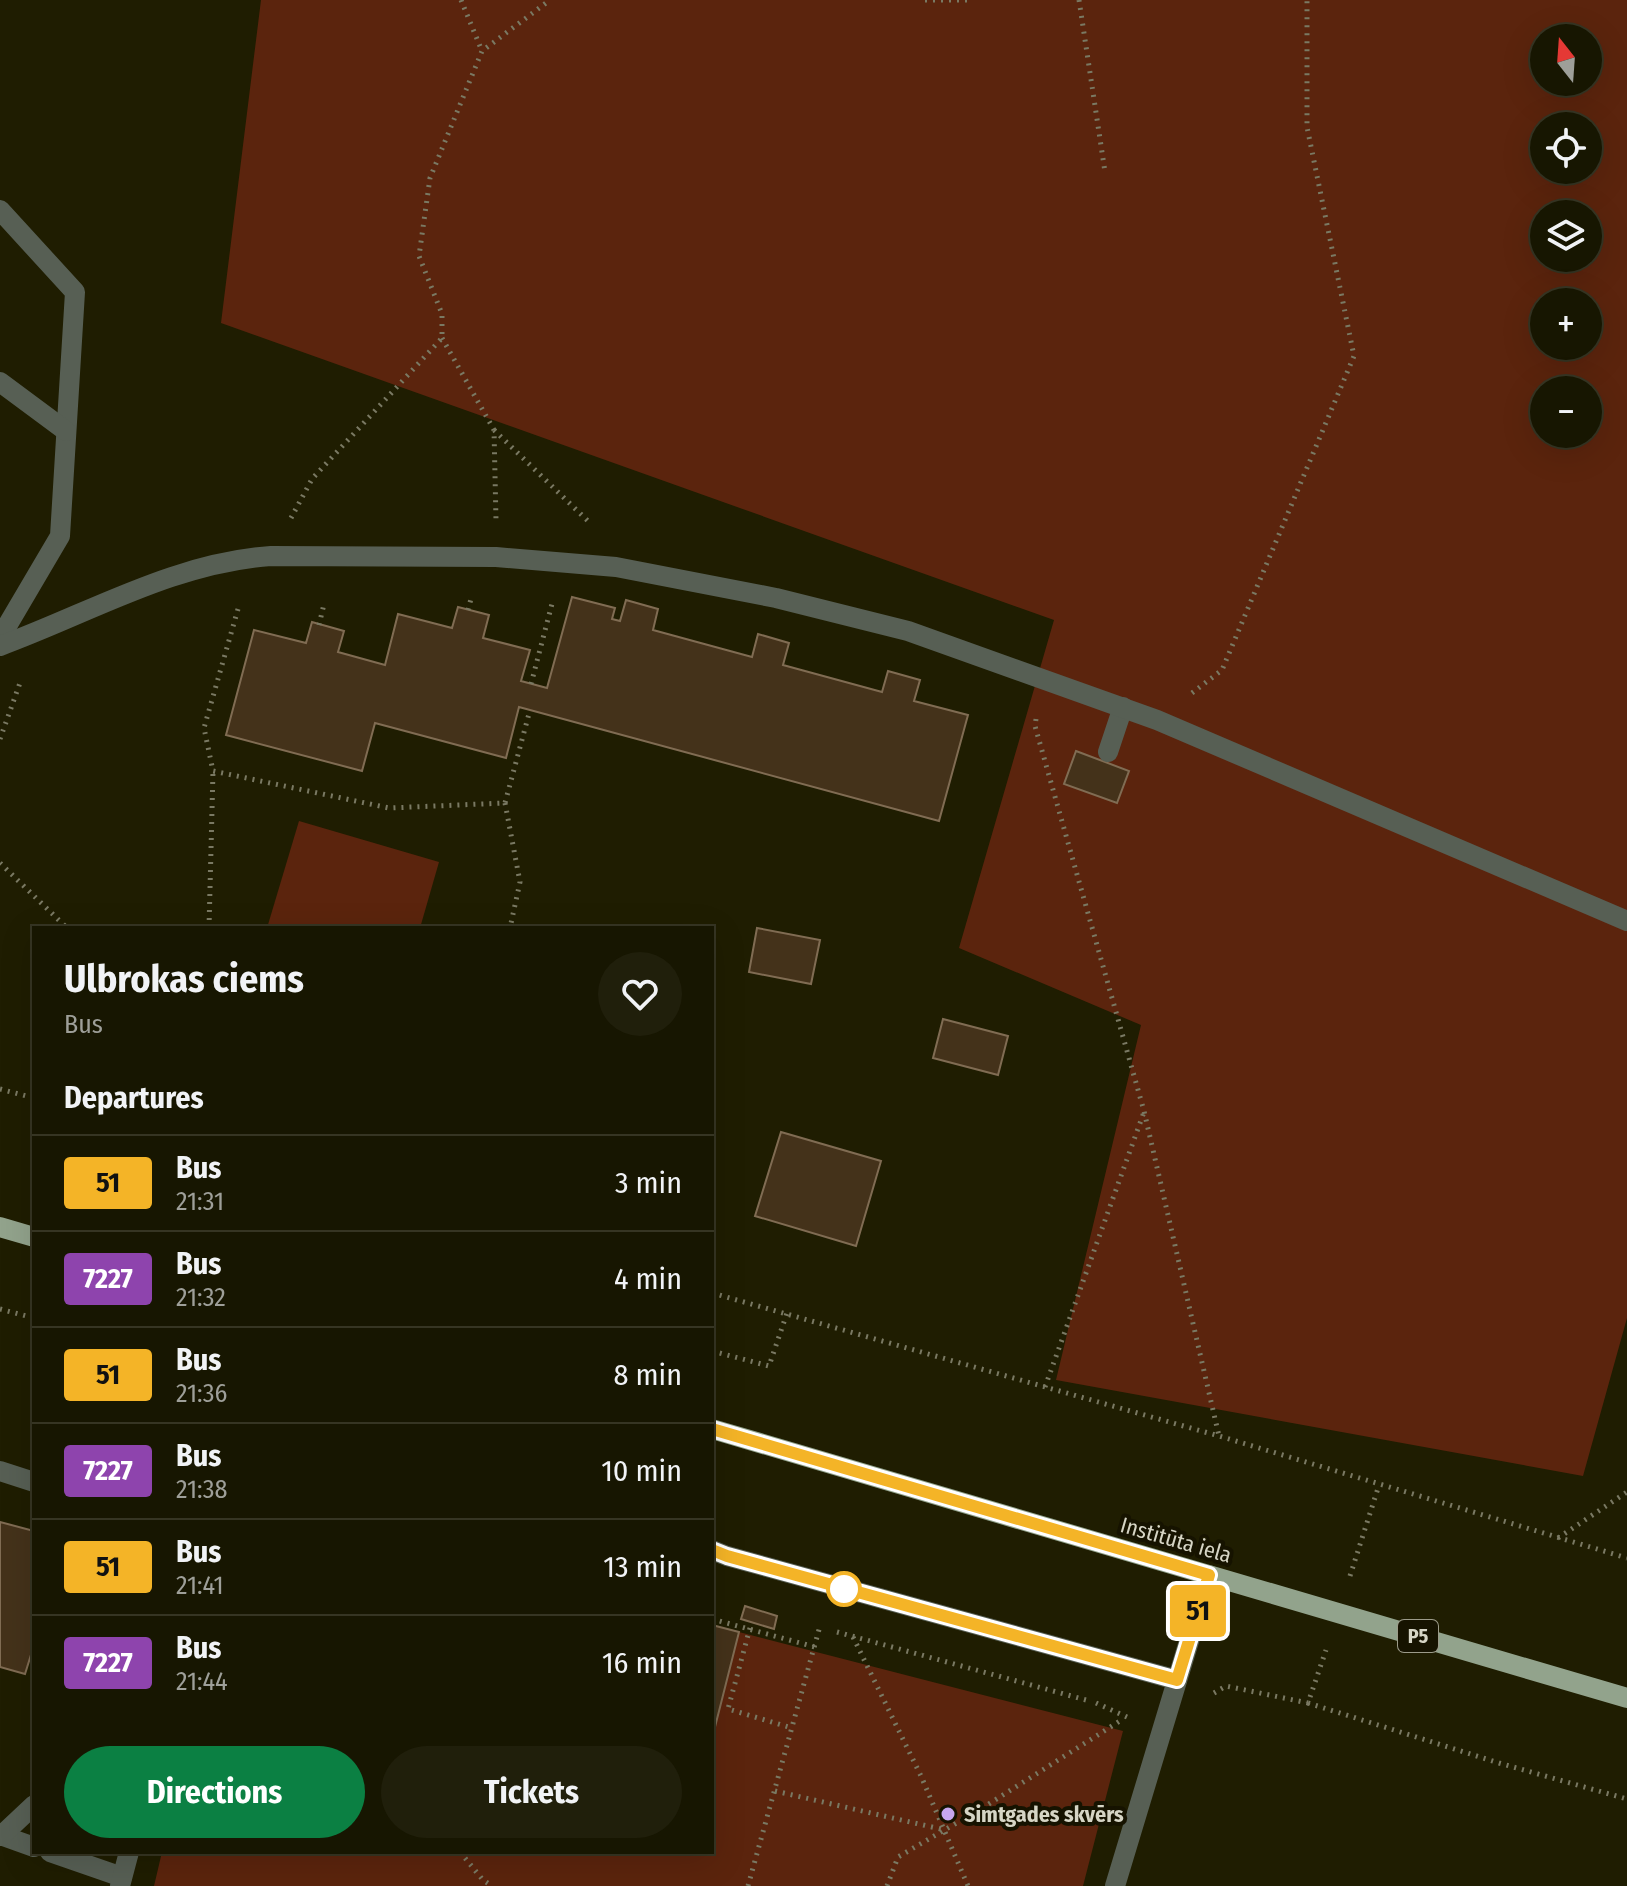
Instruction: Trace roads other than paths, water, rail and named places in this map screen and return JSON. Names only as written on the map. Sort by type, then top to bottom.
[{"type":"main road","points":[[0,1227],[32,1236]]},
{"type":"main road","name":"Institūta iela","points":[[714,1430],[1627,1698]]},
{"type":"street","points":[[0,210],[75,292],[60,536],[4,642]]},
{"type":"street","points":[[0,382],[66,431]]},
{"type":"street","points":[[4,642],[126,592],[215,563],[271,556],[496,557],[616,567],[776,598],[908,631],[1157,720],[1627,921]]},
{"type":"street","points":[[1108,752],[1123,707]]},
{"type":"street","points":[[0,1471],[32,1481]]},
{"type":"street","points":[[714,1551],[1177,1680]]},
{"type":"street","points":[[1115,1886],[1209,1575]]},
{"type":"street","points":[[32,1807],[1,1835],[32,1846]]},
{"type":"street","points":[[55,1854],[121,1881],[128,1854]]},
{"type":"place","name":"Simtgades skvērs","points":[[948,1814]]}]
